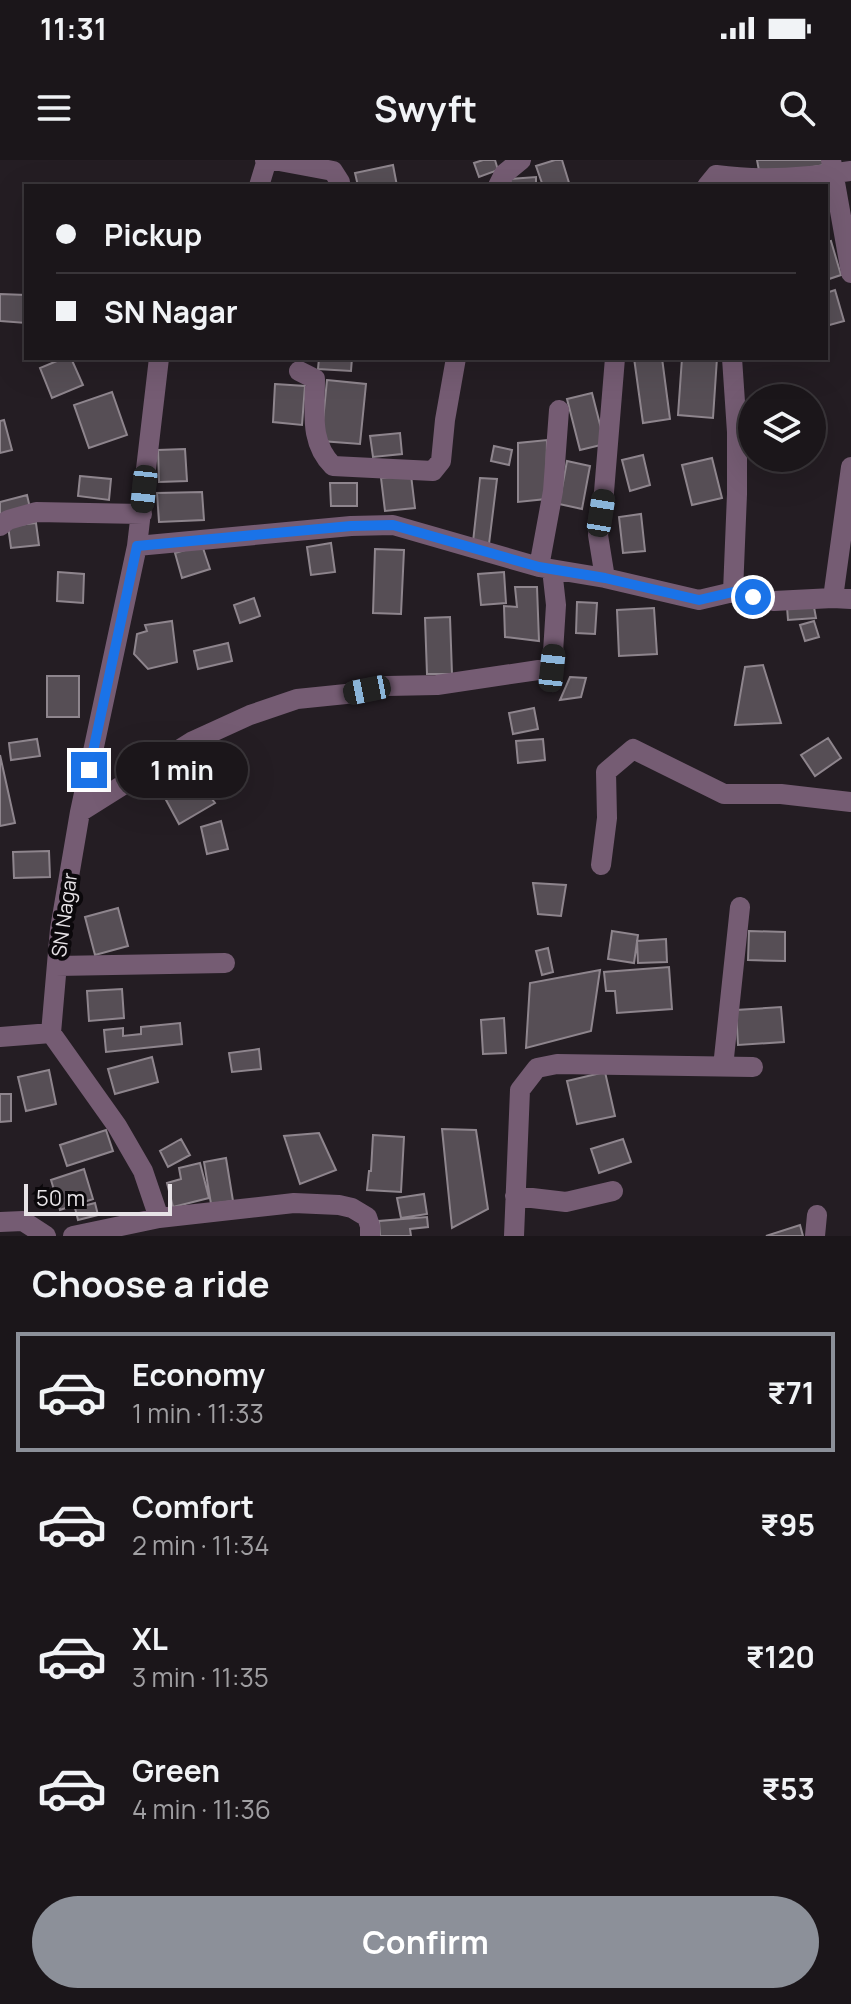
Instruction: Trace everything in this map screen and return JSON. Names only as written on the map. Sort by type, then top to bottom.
[{"type":"street","points":[[260,184],[265,160]]},
{"type":"street","points":[[274,160],[333,171],[340,182]]},
{"type":"street","points":[[499,184],[504,174],[521,160]]},
{"type":"street","points":[[709,184],[716,175],[791,177],[838,168],[851,273]]},
{"type":"street","name":"SN Nagar","points":[[51,1033],[60,929],[80,812],[137,546],[159,360]]},
{"type":"street","points":[[299,371],[315,379],[316,439],[322,455],[333,466],[433,471],[441,461],[456,360]]},
{"type":"street","points":[[605,578],[598,535],[615,360]]},
{"type":"street","points":[[732,360],[737,432],[733,592]]},
{"type":"street","points":[[80,812],[193,741],[250,715],[297,699],[387,686],[437,685],[552,668],[556,605],[553,578],[546,569],[559,410]]},
{"type":"street","points":[[137,546],[351,526],[393,525],[546,569],[605,578],[699,600],[733,592],[774,601],[842,598],[851,467]]},
{"type":"street","points":[[0,526],[8,520],[36,512],[142,514]]},
{"type":"street","points":[[601,865],[607,818],[606,772],[633,749],[724,794],[781,794],[851,802]]},
{"type":"street","points":[[723,1067],[740,907]]},
{"type":"street","points":[[57,966],[225,963]]},
{"type":"street","points":[[0,1037],[51,1033],[143,1171],[159,1218]]},
{"type":"street","points":[[514,1236],[520,1090],[537,1068],[557,1064],[753,1067]]},
{"type":"street","points":[[515,1196],[566,1202],[613,1191]]},
{"type":"street","points":[[73,1236],[159,1218],[294,1203],[327,1203],[352,1208],[367,1217],[370,1236]]},
{"type":"street","points":[[0,1222],[23,1221],[46,1236]]},
{"type":"building","points":[[495,160],[498,170],[479,177],[474,163]]},
{"type":"building","points":[[562,160],[569,184],[542,184],[536,166]]},
{"type":"building","points":[[757,160],[829,160],[830,164],[760,176]]},
{"type":"building","points":[[393,165],[397,184],[358,184],[355,173]]},
{"type":"building","points":[[536,177],[536,184],[511,184],[510,179]]},
{"type":"building","points":[[831,241],[841,275],[828,279],[828,242]]},
{"type":"building","points":[[835,290],[844,321],[828,325],[828,292]]},
{"type":"building","points":[[0,294],[24,295],[24,323],[0,321]]},
{"type":"building","points":[[59,360],[72,360],[83,385],[52,398],[40,368]]},
{"type":"building","points":[[319,360],[352,360],[351,371],[318,369]]},
{"type":"building","points":[[634,360],[662,360],[670,419],[643,423]]},
{"type":"building","points":[[682,360],[717,360],[713,418],[678,415]]},
{"type":"building","points":[[327,380],[366,384],[360,444],[321,441]]},
{"type":"building","points":[[275,384],[305,386],[302,425],[273,422]]},
{"type":"building","points":[[112,392],[127,435],[89,448],[74,405]]},
{"type":"building","points":[[592,393],[605,444],[580,450],[567,399]]},
{"type":"building","points":[[4,420],[12,450],[0,453],[0,421]]},
{"type":"building","points":[[400,433],[402,454],[373,457],[370,436]]},
{"type":"building","points":[[547,440],[546,499],[518,502],[518,443]]},
{"type":"building","points":[[494,446],[512,450],[509,465],[491,461]]},
{"type":"building","points":[[185,449],[187,481],[159,482],[158,450]]},
{"type":"building","points":[[643,455],[650,485],[630,491],[622,460]]},
{"type":"building","points":[[712,458],[722,498],[692,505],[682,465]]},
{"type":"building","points":[[567,461],[590,466],[582,509],[559,504]]},
{"type":"building","points":[[411,475],[415,508],[385,511],[381,478]]},
{"type":"building","points":[[80,476],[111,479],[109,500],[78,496]]},
{"type":"building","points":[[480,478],[497,479],[489,544],[473,542]]},
{"type":"building","points":[[330,483],[357,483],[357,506],[331,506]]},
{"type":"building","points":[[202,492],[204,520],[159,522],[157,493]]},
{"type":"building","points":[[27,495],[30,508],[0,516],[0,502]]},
{"type":"building","points":[[641,514],[645,551],[623,553],[619,517]]},
{"type":"building","points":[[36,523],[39,545],[11,548],[8,526]]},
{"type":"building","points":[[331,543],[335,572],[311,575],[307,547]]},
{"type":"building","points":[[202,545],[210,569],[182,578],[175,553]]},
{"type":"building","points":[[375,549],[404,550],[401,614],[373,613]]},
{"type":"building","points":[[58,572],[84,574],[83,603],[57,601]]},
{"type":"building","points":[[504,572],[506,603],[481,605],[478,574]]},
{"type":"building","points":[[515,587],[537,587],[539,641],[505,637],[504,606],[517,607]]},
{"type":"building","points":[[254,598],[260,616],[240,623],[234,605]]},
{"type":"building","points":[[577,602],[597,603],[595,634],[576,633]]},
{"type":"building","points":[[787,607],[814,607],[816,618],[788,620]]},
{"type":"building","points":[[654,608],[657,654],[619,656],[617,610]]},
{"type":"building","points":[[450,617],[452,674],[427,674],[425,618]]},
{"type":"building","points":[[172,621],[177,662],[148,669],[134,654],[137,634],[147,631],[145,625]]},
{"type":"building","points":[[814,621],[819,637],[805,641],[800,625]]},
{"type":"building","points":[[228,643],[232,661],[198,669],[194,651]]},
{"type":"building","points":[[763,665],[781,723],[735,725],[745,667]]},
{"type":"building","points":[[47,676],[79,676],[79,717],[47,717]]},
{"type":"building","points":[[570,677],[586,678],[581,697],[560,700]]},
{"type":"building","points":[[534,708],[538,729],[513,734],[509,713]]},
{"type":"building","points":[[828,738],[841,758],[815,776],[801,755]]},
{"type":"building","points":[[37,739],[40,756],[11,760],[9,743]]},
{"type":"building","points":[[543,739],[545,760],[518,763],[516,741]]},
{"type":"building","points":[[0,755],[15,823],[0,826]]},
{"type":"building","points":[[196,778],[215,803],[179,824],[165,798]]},
{"type":"building","points":[[221,821],[228,849],[207,854],[201,827]]},
{"type":"building","points":[[49,851],[50,877],[14,878],[13,852]]},
{"type":"building","points":[[533,883],[566,885],[561,916],[538,914]]},
{"type":"building","points":[[118,908],[128,946],[95,955],[85,917]]},
{"type":"building","points":[[612,931],[638,935],[634,963],[608,959]]},
{"type":"building","points":[[749,931],[785,932],[785,961],[748,960]]},
{"type":"building","points":[[666,939],[667,962],[638,963],[637,941]]},
{"type":"building","points":[[548,948],[553,972],[542,975],[536,951]]},
{"type":"building","points":[[669,967],[672,1009],[617,1013],[615,991],[606,991],[604,972]]},
{"type":"building","points":[[600,970],[591,1031],[526,1048],[530,983]]},
{"type":"building","points":[[122,989],[124,1018],[89,1021],[87,991]]},
{"type":"building","points":[[781,1007],[784,1042],[738,1045],[736,1010]]},
{"type":"building","points":[[504,1018],[506,1053],[483,1054],[481,1020]]},
{"type":"building","points":[[180,1023],[182,1044],[106,1052],[104,1030],[123,1028],[123,1036],[141,1034],[141,1027]]},
{"type":"building","points":[[259,1049],[261,1069],[232,1072],[229,1053]]},
{"type":"building","points":[[152,1057],[158,1082],[115,1094],[108,1069]]},
{"type":"building","points":[[49,1070],[56,1104],[26,1111],[18,1077]]},
{"type":"building","points":[[605,1072],[615,1116],[577,1124],[567,1081]]},
{"type":"building","points":[[0,1094],[11,1094],[11,1121],[0,1122]]},
{"type":"building","points":[[442,1129],[476,1130],[488,1209],[452,1228]]},
{"type":"building","points":[[106,1130],[113,1151],[67,1166],[60,1145]]},
{"type":"building","points":[[319,1133],[336,1170],[300,1184],[284,1136]]},
{"type":"building","points":[[373,1135],[404,1137],[401,1192],[367,1190]]},
{"type":"building","points":[[181,1139],[190,1155],[168,1167],[160,1151]]},
{"type":"building","points":[[623,1139],[631,1162],[599,1173],[591,1149]]},
{"type":"building","points":[[226,1158],[233,1201],[211,1204],[204,1162]]},
{"type":"building","points":[[200,1163],[209,1198],[173,1207],[167,1183],[181,1179],[179,1168]]},
{"type":"building","points":[[84,1169],[93,1199],[60,1210],[51,1180]]},
{"type":"building","points":[[424,1194],[427,1214],[401,1218],[397,1198]]},
{"type":"building","points":[[95,1203],[98,1215],[78,1220],[75,1208]]},
{"type":"building","points":[[427,1217],[428,1227],[410,1229],[411,1236],[380,1236],[379,1221]]},
{"type":"building","points":[[800,1225],[803,1236],[766,1236]]},
{"type":"route","points":[[89,770],[137,546],[351,526],[393,525],[539,567],[605,578],[699,600],[733,592],[753,597]]}]
